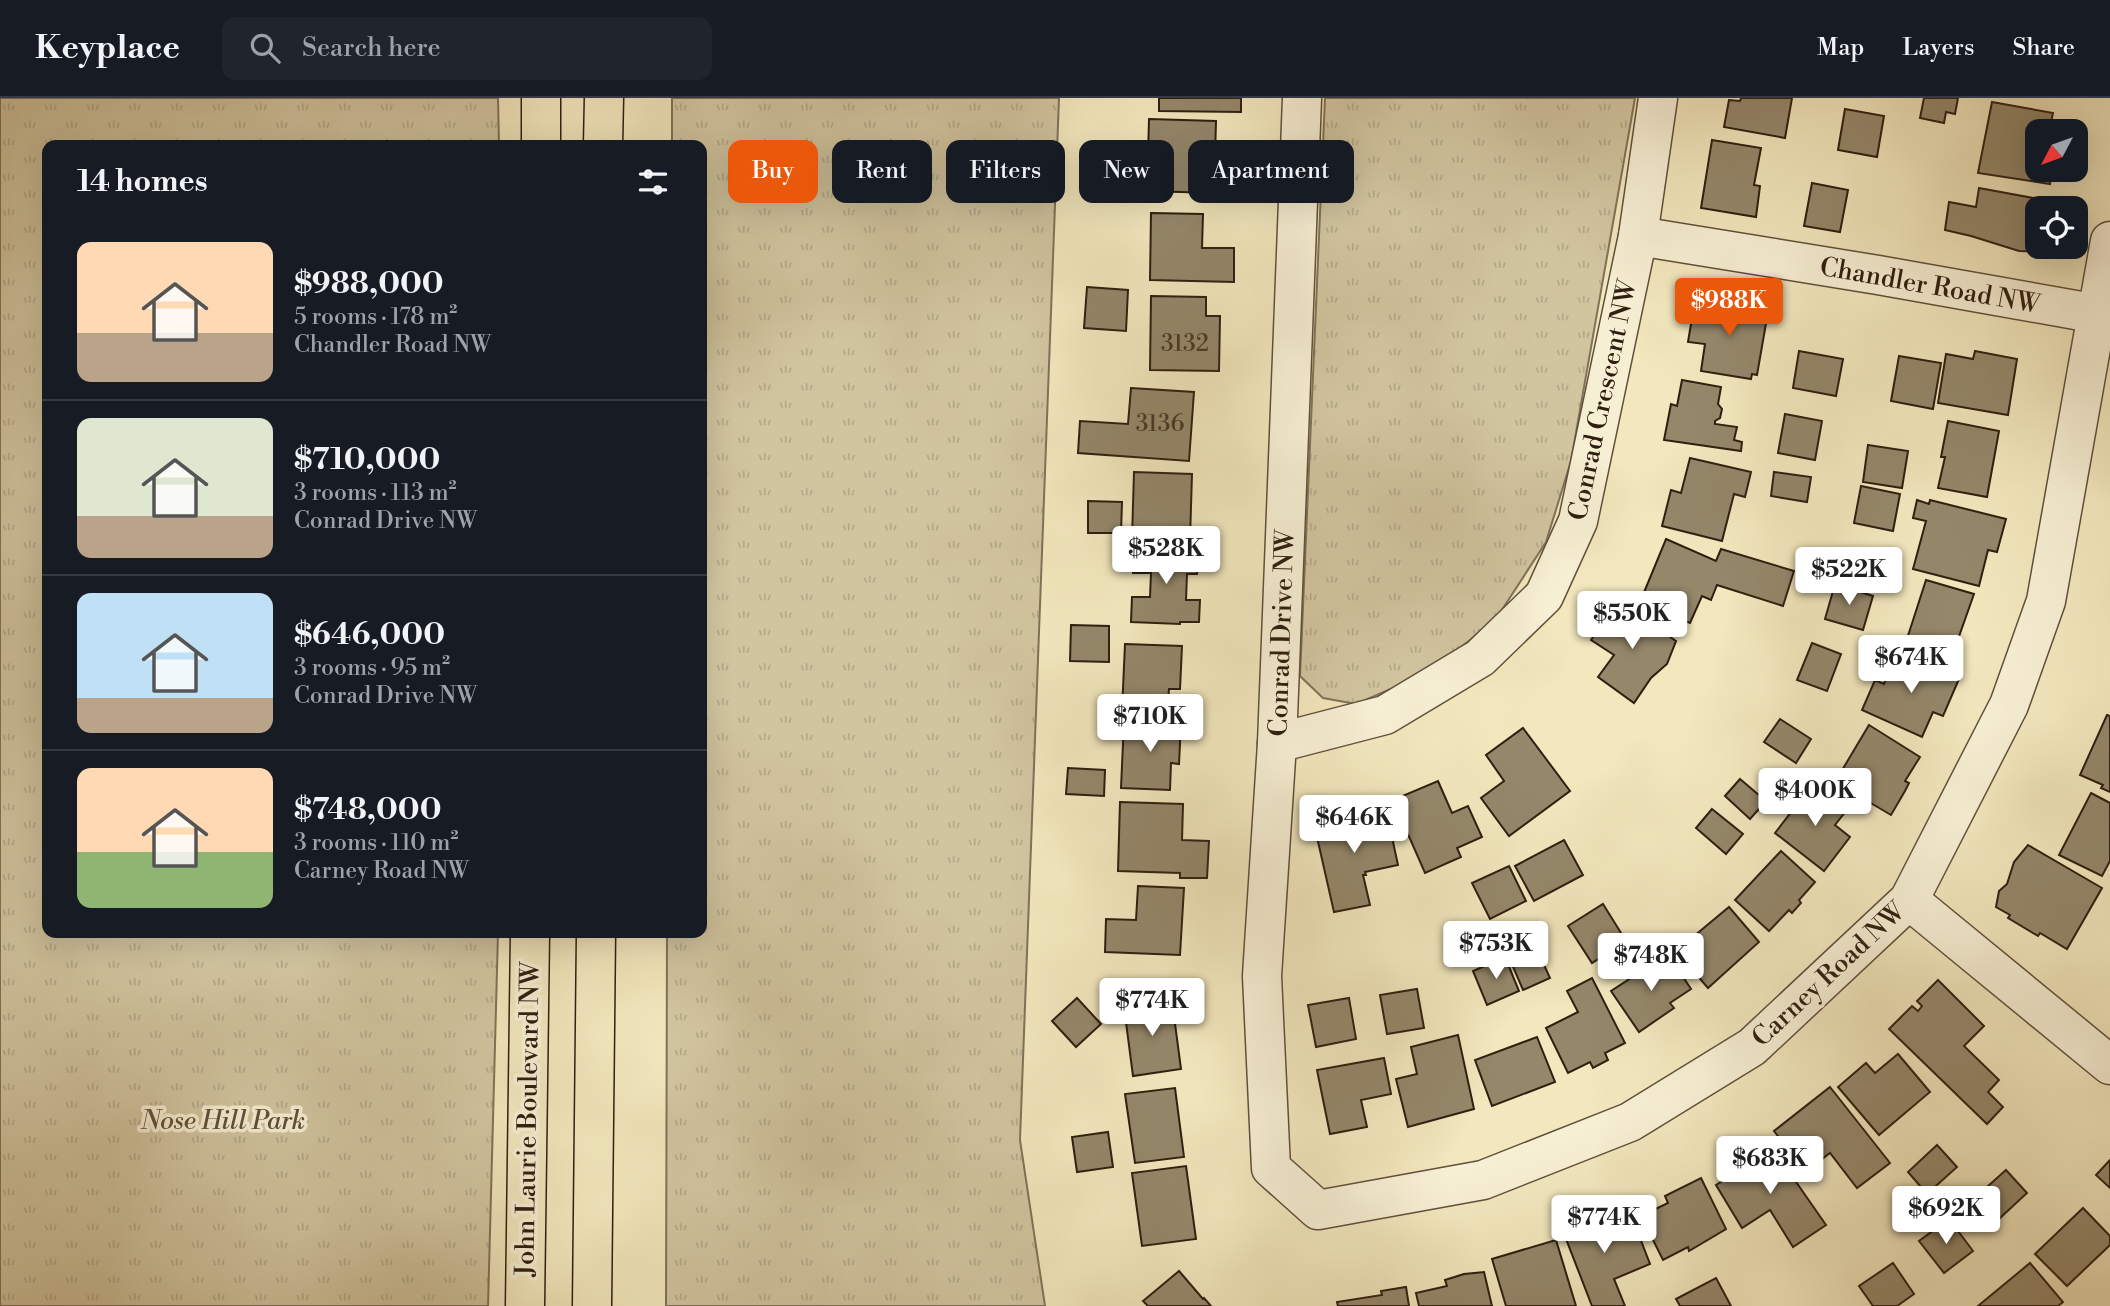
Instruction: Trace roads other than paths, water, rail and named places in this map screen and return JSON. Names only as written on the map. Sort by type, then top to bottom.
[{"type":"main road","points":[[541,98],[541,140]]},
{"type":"main road","points":[[603,140],[604,98]]},
{"type":"main road","name":"John Laurie Boulevard NW","points":[[525,1306],[530,938]]},
{"type":"main road","points":[[592,1306],[596,938]]},
{"type":"street","name":"Conrad Drive NW","points":[[1271,1168],[1262,976],[1277,743],[1302,98]]},
{"type":"street","name":"Conrad Crescent NW","points":[[1277,743],[1385,715],[1480,658],[1544,596],[1578,521],[1638,236],[1658,98]]},
{"type":"street","name":"Chandler Road NW","points":[[1638,236],[2098,314]]},
{"type":"street","name":"Carney Road NW","points":[[1271,1168],[1318,1210],[1483,1180],[1630,1122],[1752,1046],[1909,900],[2008,705],[2046,601],[2110,241]]},
{"type":"street","points":[[1909,900],[2110,1065]]},
{"type":"park label","name":"Nose Hill Park","points":[[223,1120]]}]
